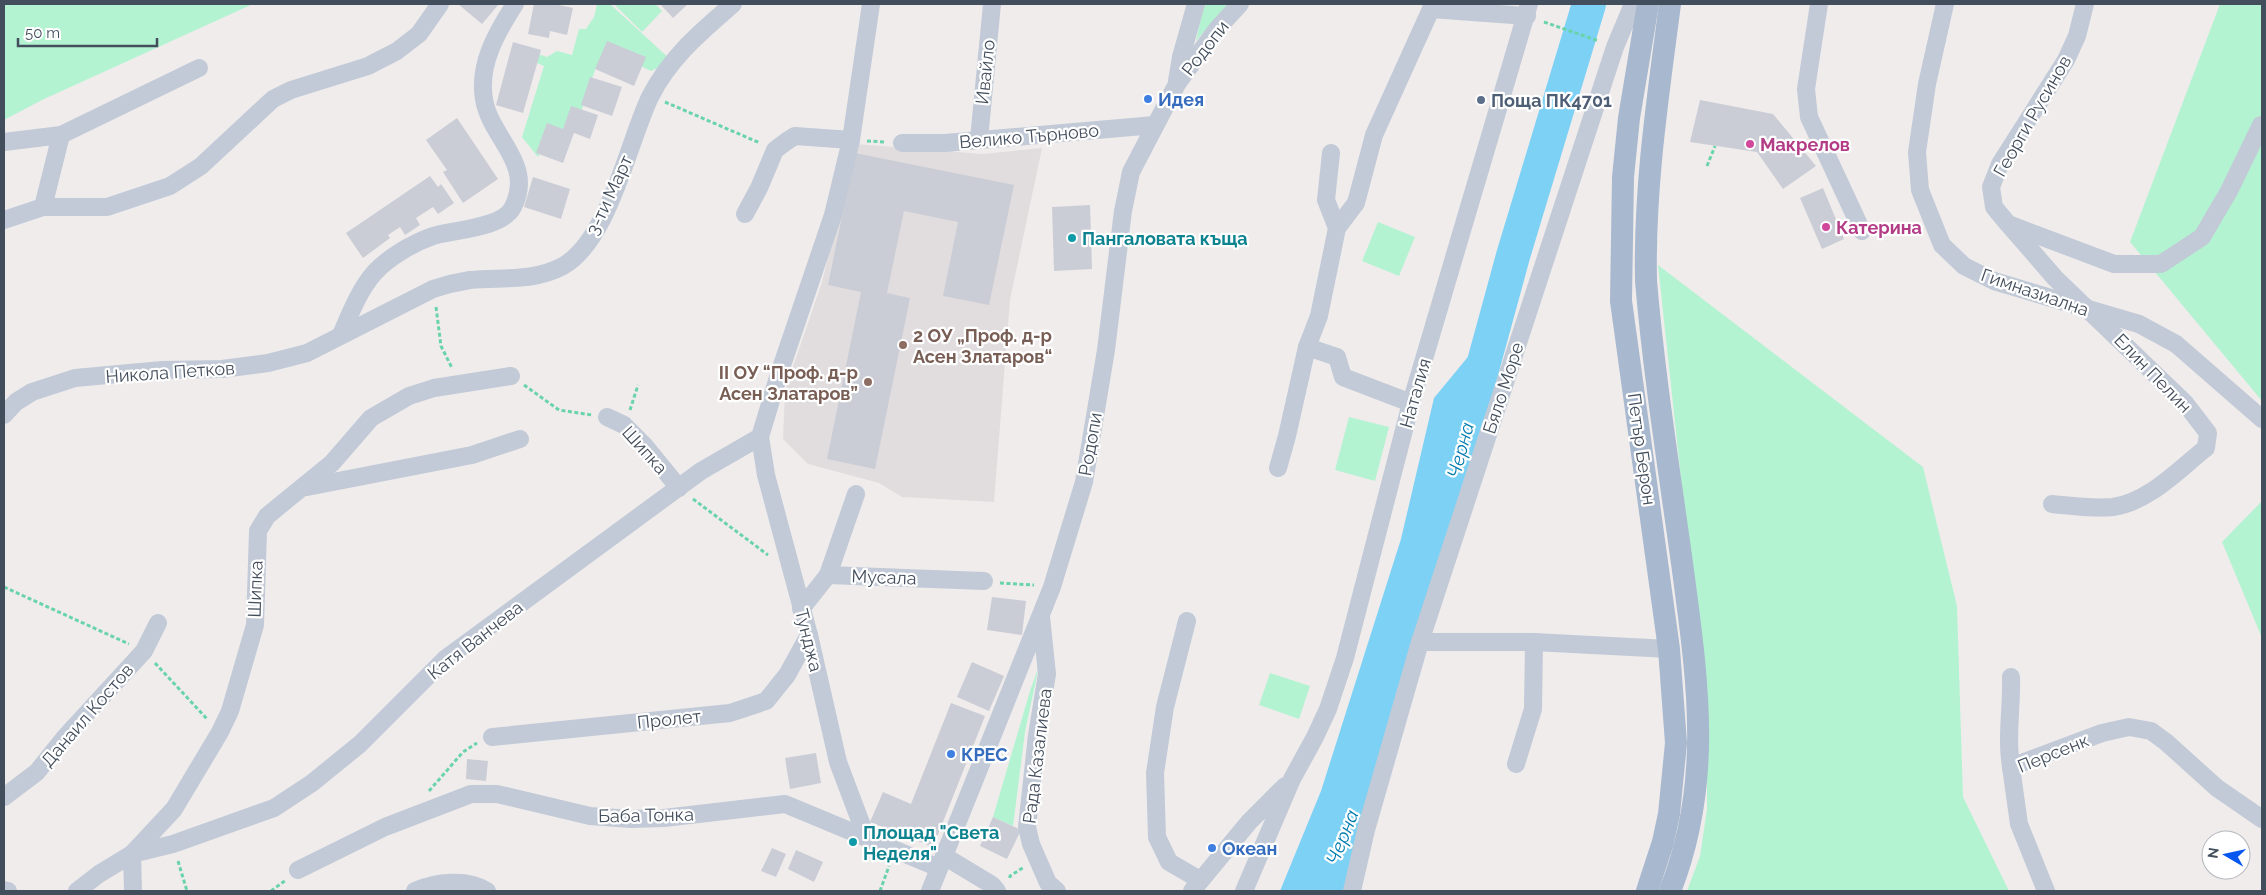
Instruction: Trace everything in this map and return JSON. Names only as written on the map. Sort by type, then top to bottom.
[{"type":"main road","name":"Петър Берон","points":[[1647,891],[1663,842],[1674,783],[1676,743],[1669,649],[1621,301],[1621,207],[1626,146],[1648,4]]},
{"type":"main road","name":"Петър Берон","points":[[1670,4],[1646,208],[1646,281],[1693,650],[1698,715],[1697,790],[1682,858],[1670,891]]},
{"type":"main road","points":[[1626,146],[1652,148]]},
{"type":"street","points":[[4,220],[43,207],[107,207],[170,186],[201,166],[273,100],[291,90],[368,66],[397,51],[419,34],[440,4]]},
{"type":"street","points":[[340,335],[357,300],[375,272],[402,251],[433,236],[496,221],[512,209],[520,186],[515,162],[484,100],[483,79],[497,33],[516,4]]},
{"type":"street","name":"3-ти Март","points":[[340,335],[433,289],[452,282],[541,276],[564,266],[584,248],[600,221],[614,191],[650,96],[670,63],[694,38],[733,4]]},
{"type":"street","points":[[760,437],[779,374],[834,215],[851,140],[870,4]]},
{"type":"street","name":"Ивайло","points":[[979,140],[992,4]]},
{"type":"street","points":[[1177,84],[1181,57],[1196,4]]},
{"type":"street","name":"Родопи","points":[[930,891],[1052,587],[1084,482],[1106,350],[1123,211],[1131,172],[1177,84],[1217,29],[1240,4]]},
{"type":"street","name":"Бяло Море","points":[[1352,891],[1366,830],[1420,642],[1615,47],[1633,4]]},
{"type":"street","points":[[1819,4],[1806,89],[1809,117],[1862,231]]},
{"type":"street","name":"Гимназиална","points":[[1945,4],[1927,84],[1917,152],[1920,190],[1942,245],[1964,266],[1994,281],[2139,324],[2176,344],[2262,419]]},
{"type":"street","name":"Георги Русинов","points":[[2086,4],[2077,36],[2066,60],[2000,164],[1991,187],[1994,207],[2055,278],[2090,310]]},
{"type":"street","points":[[1278,468],[1287,436],[1306,347],[1319,316],[1336,228],[1356,203],[1374,135],[1432,9],[1528,10]]},
{"type":"street","name":"Наталия","points":[[1244,891],[1292,778],[1311,746],[1328,709],[1345,658],[1412,403],[1528,10]]},
{"type":"street","points":[[4,142],[61,135],[198,68]]},
{"type":"street","name":"Велико Търново","points":[[902,143],[945,143],[1155,125]]},
{"type":"street","points":[[2008,224],[2114,264],[2161,264],[2202,237],[2229,191],[2261,125]]},
{"type":"street","points":[[43,207],[61,135]]},
{"type":"street","points":[[745,214],[759,188],[775,150],[795,136],[851,140]]},
{"type":"street","points":[[1331,153],[1326,200],[1336,228]]},
{"type":"street","name":"Елин Пелин","points":[[2052,504],[2083,508],[2115,506],[2147,494],[2206,448],[2208,433],[2185,402],[2090,310]]},
{"type":"street","name":"Никола Петков","points":[[4,415],[16,402],[32,392],[75,378],[162,370],[222,369],[268,364],[307,353],[340,335]]},
{"type":"street","points":[[1306,347],[1337,357],[1343,377],[1412,403]]},
{"type":"street","name":"Шипка","points":[[77,891],[98,874],[132,854],[174,809],[220,732],[230,711],[255,625],[258,532],[267,516],[278,505],[305,487],[332,463],[371,418],[409,396],[460,382],[511,376]]},
{"type":"street","name":"Шипка","points":[[607,417],[624,424],[644,445],[678,488]]},
{"type":"street","name":"Катя Ванчева","points":[[132,854],[173,844],[274,808],[312,783],[360,744],[445,659],[701,471],[760,437]]},
{"type":"street","name":"Тунджа","points":[[760,437],[766,475],[809,635],[838,762],[867,840]]},
{"type":"street","points":[[305,487],[472,455],[520,439]]},
{"type":"street","points":[[828,575],[856,494]]},
{"type":"street","name":"Мусала","points":[[801,609],[828,575],[984,581]]},
{"type":"street","name":"Рада Казалиева","points":[[1040,613],[1047,674],[1037,735],[1027,827],[1048,883],[1058,891]]},
{"type":"street","points":[[1187,621],[1164,707],[1155,773],[1157,837],[1169,862],[1196,886]]},
{"type":"street","name":"Данаил Костов","points":[[4,797],[36,772],[144,651],[158,623]]},
{"type":"street","name":"Пролет","points":[[492,737],[730,713],[766,701],[787,674],[809,635]]},
{"type":"street","points":[[1420,642],[1534,642],[1669,649]]},
{"type":"street","points":[[1516,764],[1533,709],[1534,642]]},
{"type":"street","points":[[2010,767],[2008,748],[2012,710],[2011,677]]},
{"type":"street","name":"Персенк","points":[[2046,891],[2019,824],[2010,767],[2102,733],[2130,727],[2152,731],[2217,788],[2262,819]]},
{"type":"street","name":"Наталия","points":[[1196,886],[1249,822],[1292,778]]},
{"type":"street","name":"Баба Тонка","points":[[298,870],[385,827],[471,794],[497,794],[590,816],[631,819],[664,818],[785,804],[894,851],[941,862],[992,884],[996,891]]},
{"type":"street","points":[[132,854],[132,891]]},
{"type":"street","points":[[415,891],[428,885],[449,883],[479,886],[487,891]]},
{"type":"street","points":[[4,890],[8,891]]},
{"type":"path","points":[[1563,28],[1597,40]]},
{"type":"path","points":[[650,96],[775,150]]},
{"type":"path","points":[[851,140],[902,143]]},
{"type":"path","points":[[1707,166],[1715,146]]},
{"type":"path","points":[[433,289],[441,346],[460,382]]},
{"type":"path","points":[[511,376],[559,410],[607,417]]},
{"type":"path","points":[[624,424],[638,385]]},
{"type":"path","points":[[678,488],[745,540]]},
{"type":"path","points":[[984,581],[1052,587]]},
{"type":"path","points":[[4,587],[144,651],[220,732]]},
{"type":"path","points":[[425,794],[463,752],[492,737]]},
{"type":"path","points":[[173,844],[187,891]]},
{"type":"path","points":[[880,891],[894,851]]},
{"type":"shaded area","name":"2 ОУ „Проф. д-р Асен Златаров“","points":[[856,144],[982,154],[1042,148],[1010,300],[994,502],[902,497],[879,483],[808,464],[783,439],[785,390],[822,282]]},
{"type":"green space","points":[[4,4],[253,4],[42,100],[4,120]]},
{"type":"green space","points":[[597,4],[610,4],[672,61],[651,71],[606,49],[595,70],[578,121],[564,142],[546,141],[538,157],[522,137],[544,66],[525,58],[526,50],[547,57],[557,51],[572,55],[579,29],[586,29],[594,17]]},
{"type":"green space","points":[[614,4],[655,4],[662,11],[642,32]]},
{"type":"green space","points":[[1204,4],[1228,4],[1196,41]]},
{"type":"green space","points":[[2220,4],[2262,4],[2262,401],[2130,242]]},
{"type":"green space","points":[[1378,222],[1415,237],[1399,276],[1362,261]]},
{"type":"green space","points":[[1658,265],[1923,467],[1957,606],[1963,797],[2009,891],[1687,891],[1700,856],[1707,809],[1707,720]]},
{"type":"green space","points":[[1349,417],[1389,427],[1375,481],[1335,470]]},
{"type":"green space","points":[[2262,501],[2262,638],[2222,542]]},
{"type":"green space","points":[[1039,666],[1025,732],[1013,826],[993,817]]},
{"type":"green space","points":[[1270,673],[1310,686],[1299,719],[1259,705]]},
{"type":"water","points":[[1472,352],[1457,443],[1354,769],[1361,817],[1349,891],[1280,891],[1321,791],[1401,539],[1434,398]]},
{"type":"building","points":[[458,4],[499,4],[482,24]]},
{"type":"building","points":[[534,4],[554,4],[573,8],[567,35],[550,31],[549,38],[528,34]]},
{"type":"building","points":[[660,4],[688,4],[673,18]]},
{"type":"building","points":[[607,41],[646,57],[634,86],[595,69]]},
{"type":"building","points":[[513,42],[541,50],[523,113],[496,105]]},
{"type":"building","points":[[590,77],[622,87],[612,116],[581,105]]},
{"type":"building","name":"Макрелов","points":[[1700,100],[1773,114],[1816,166],[1783,189],[1757,152],[1690,142]]},
{"type":"building","points":[[571,106],[598,115],[590,139],[574,133],[563,163],[536,153],[547,123],[563,129]]},
{"type":"building","points":[[457,118],[498,179],[463,203],[443,172],[447,170],[426,140]]},
{"type":"building","name":"II ОУ “Проф. д-р Асен Златаров”","points":[[855,153],[1014,185],[989,305],[943,296],[958,222],[904,211],[887,293],[910,298],[875,469],[827,459],[861,292],[828,285]]},
{"type":"building","points":[[430,176],[438,187],[441,184],[454,203],[438,214],[433,207],[416,218],[420,225],[405,235],[400,227],[388,235],[390,238],[363,258],[346,233]]},
{"type":"building","points":[[533,177],[570,189],[561,219],[524,207]]},
{"type":"building","name":"Катерина","points":[[1823,188],[1844,239],[1822,249],[1800,198]]},
{"type":"building","name":"Пангаловата къща","points":[[1090,205],[1092,269],[1054,271],[1052,207]]},
{"type":"building","points":[[992,597],[1026,601],[1022,635],[987,630]]},
{"type":"building","points":[[972,662],[1004,676],[989,711],[957,697]]},
{"type":"building","name":"КРЕС","points":[[951,703],[985,716],[933,847],[870,822],[883,792],[911,804]]},
{"type":"building","points":[[816,753],[821,783],[790,789],[785,758]]},
{"type":"building","points":[[467,759],[488,761],[486,781],[466,779]]},
{"type":"building","points":[[993,817],[1021,830],[1007,859],[980,846]]},
{"type":"building","points":[[772,848],[786,854],[776,877],[761,871]]},
{"type":"building","points":[[796,850],[823,862],[814,882],[788,869]]},
{"type":"waterway","name":"Черна","points":[[1319,891],[1350,823],[1414,618],[1513,256],[1589,4]]},
{"type":"place","name":"Идея","points":[[1148,99]]},
{"type":"place","name":"Поща ПК4701","points":[[1481,100]]},
{"type":"place","name":"Макрелов","points":[[1750,144]]},
{"type":"place","name":"Катерина","points":[[1826,227]]},
{"type":"place","name":"Пангаловата къща","points":[[1072,238]]},
{"type":"place","name":"2 ОУ „Проф. д-р Асен Златаров“","points":[[903,345]]},
{"type":"place","name":"II ОУ “Проф. д-р Асен Златаров”","points":[[868,382]]},
{"type":"place","name":"КРЕС","points":[[951,754]]},
{"type":"place","name":"Площад \"Света Неделя\"","points":[[853,842]]},
{"type":"place","name":"Океан","points":[[1212,848]]}]
